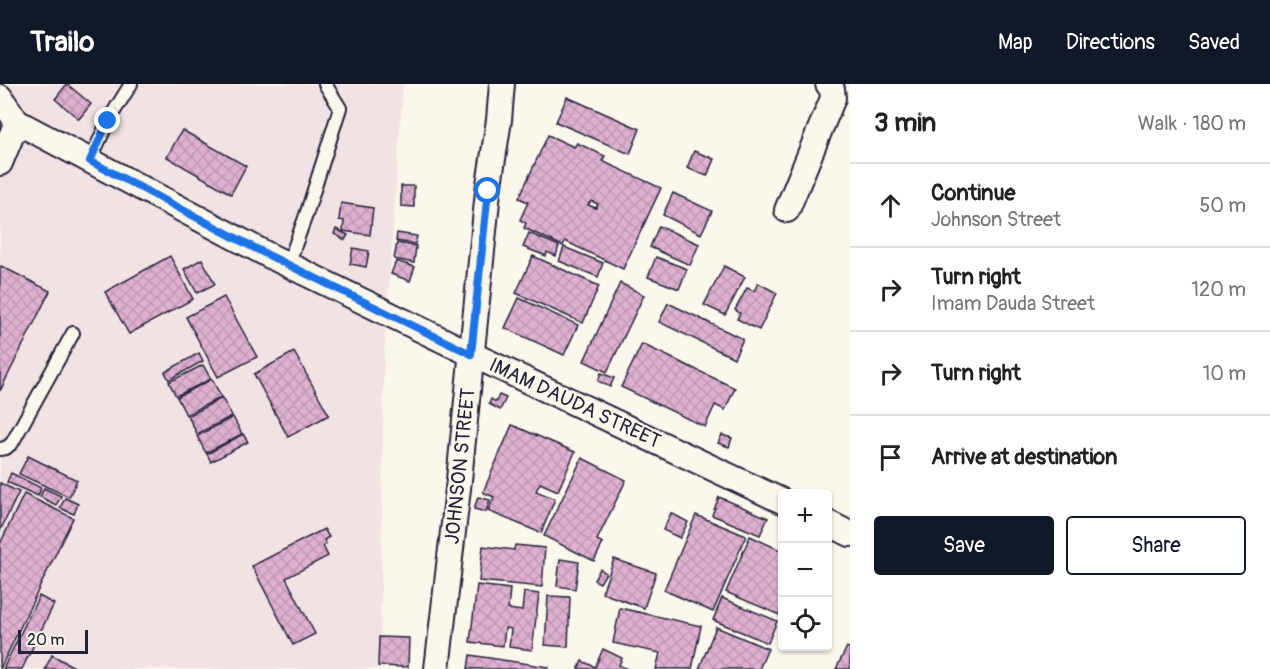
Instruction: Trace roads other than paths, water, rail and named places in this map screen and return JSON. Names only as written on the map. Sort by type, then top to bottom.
[{"type":"street","name":"JOHNSON STREET","points":[[437,669],[502,84]]},
{"type":"street","points":[[787,210],[833,98],[832,89],[828,84]]},
{"type":"street","name":"IMAM DAUDA STREET","points":[[0,97],[17,122],[288,265],[778,499]]},
{"type":"street","points":[[0,163],[17,122]]},
{"type":"street","points":[[832,525],[850,534]]},
{"type":"lane","points":[[90,161],[108,121],[130,84]]},
{"type":"lane","points":[[288,265],[340,108],[326,84]]},
{"type":"lane","points":[[0,448],[6,448],[12,442],[73,333]]}]
